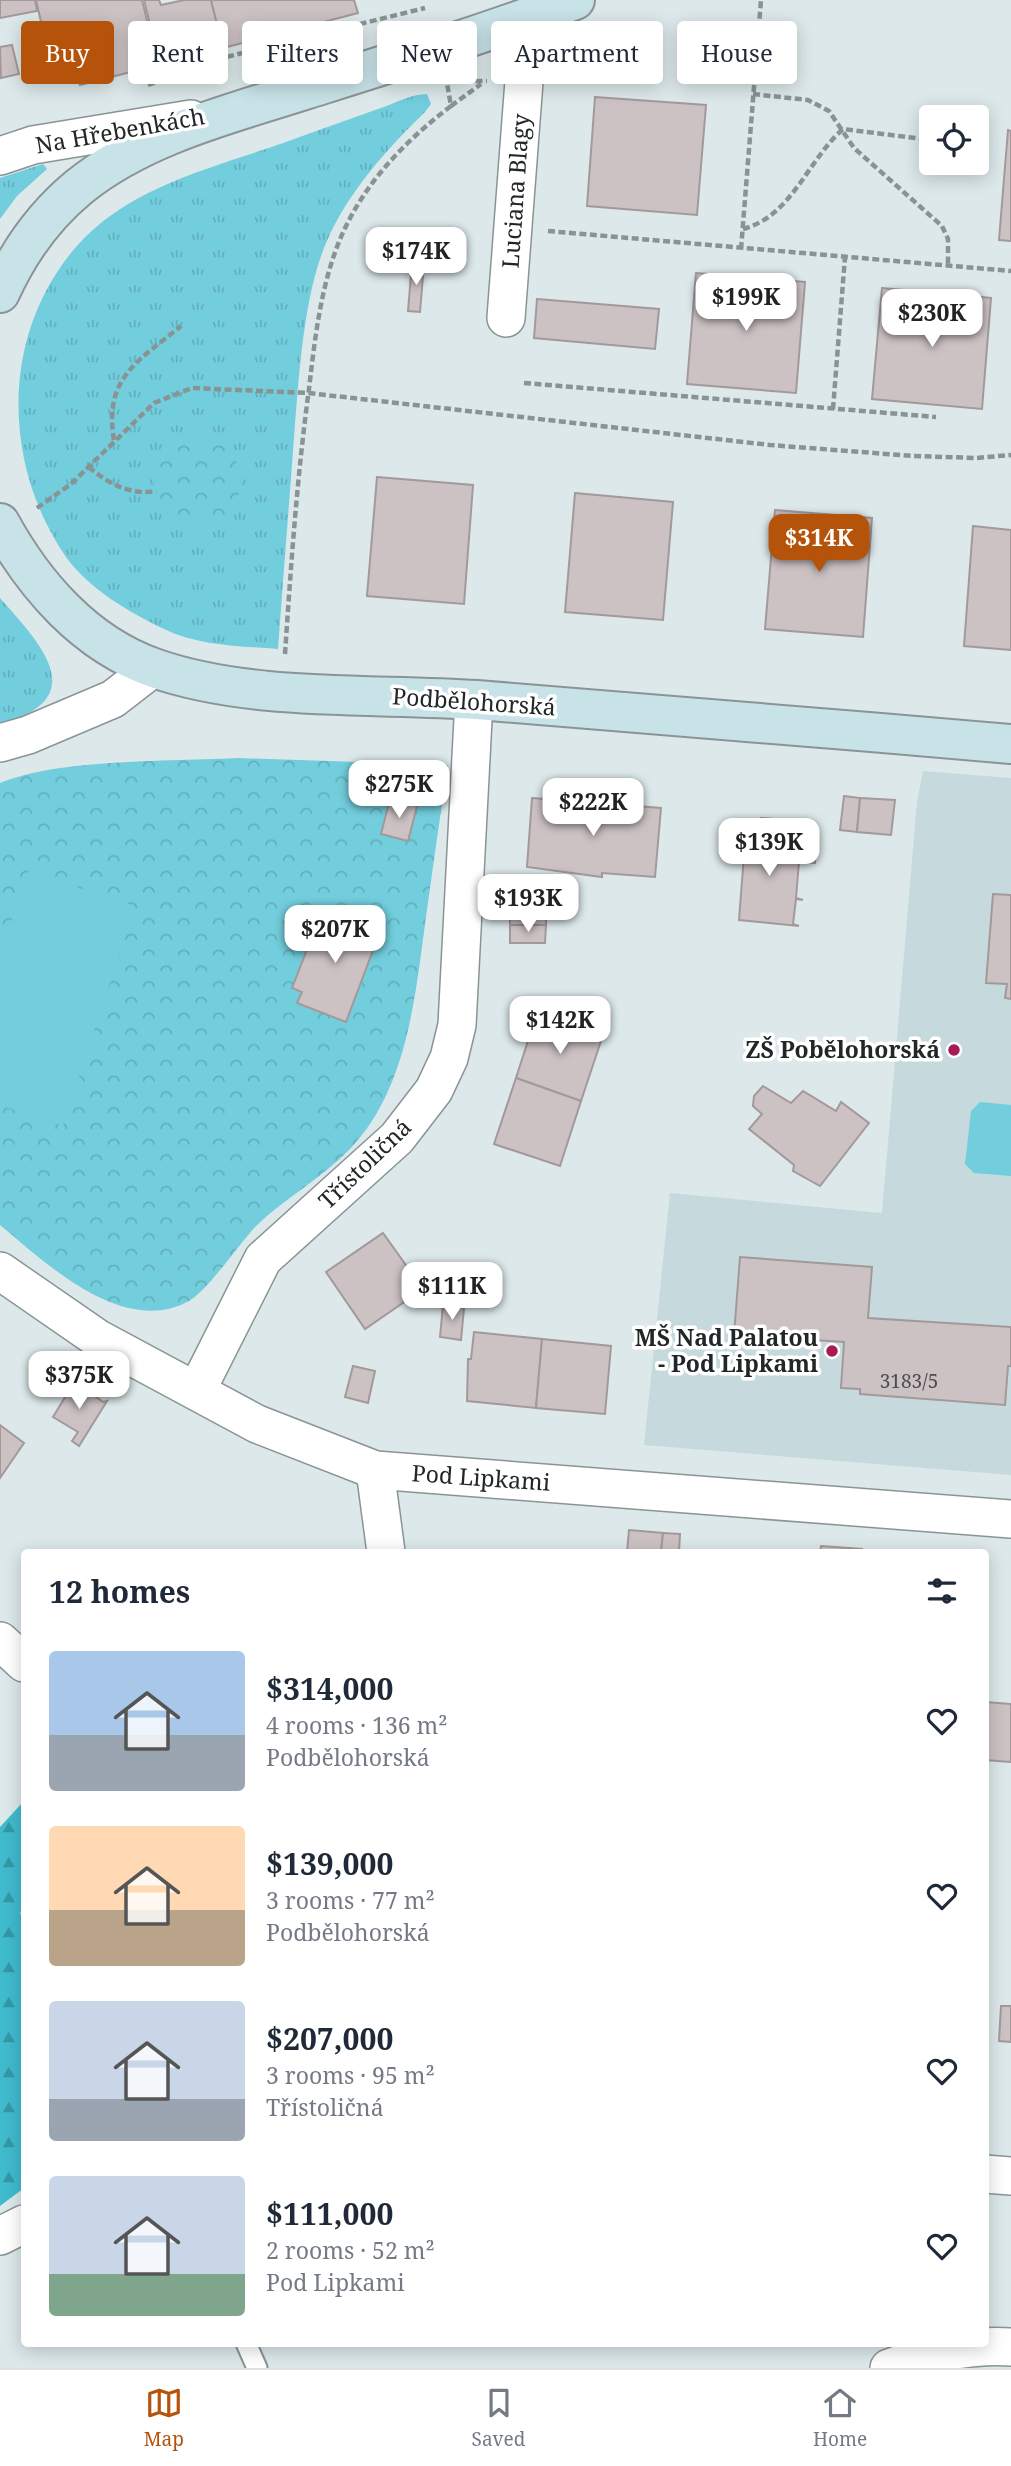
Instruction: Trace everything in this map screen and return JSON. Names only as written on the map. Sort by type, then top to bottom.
[{"type":"main road","points":[[518,21],[575,0]]},
{"type":"main road","points":[[0,293],[19,257],[47,217],[79,187],[116,162],[149,146],[241,111],[491,30]]},
{"type":"main road","name":"Podbělohorská","points":[[16,516],[43,590],[73,619],[107,644],[153,668],[209,682],[294,692],[474,700],[1011,744]]},
{"type":"street","name":"Luciana Blagy","points":[[506,318],[524,84]]},
{"type":"street","name":"Na Hřebenkách","points":[[0,156],[33,145],[241,111]]},
{"type":"street","points":[[0,743],[28,735],[113,699],[153,668]]},
{"type":"street","name":"Třístoličná","points":[[197,1390],[263,1259],[397,1138],[434,1090],[449,1058],[457,1025],[474,700]]},
{"type":"street","name":"Pod Lipkami","points":[[0,1271],[97,1338],[288,1438],[376,1470],[1011,1518]]},
{"type":"street","points":[[376,1470],[386,1549]]},
{"type":"street","points":[[0,1641],[21,1660]]},
{"type":"street","points":[[989,2174],[1011,2176]]},
{"type":"street","points":[[0,2236],[21,2226]]},
{"type":"street","points":[[989,2346],[1011,2347]]},
{"type":"street","points":[[889,2368],[928,2356],[981,2347]]},
{"type":"lane","points":[[248,2347],[257,2368]]},
{"type":"path","points":[[741,249],[761,0]]},
{"type":"path","points":[[135,90],[222,58],[425,8]]},
{"type":"path","points":[[451,106],[447,79],[481,84]]},
{"type":"path","points":[[285,655],[298,467],[308,393],[323,295],[349,220],[372,184],[394,157],[451,106],[481,84],[491,80]]},
{"type":"path","points":[[753,94],[808,100],[829,111],[854,148],[942,226],[948,239],[948,266]]},
{"type":"path","points":[[843,129],[919,138]]},
{"type":"path","points":[[743,229],[765,221],[776,213],[811,163],[843,129]]},
{"type":"path","points":[[563,232],[1011,271]]},
{"type":"path","points":[[833,409],[845,257]]},
{"type":"path","points":[[114,441],[113,401],[122,381],[136,360],[181,326]]},
{"type":"path","points":[[524,383],[936,417]]},
{"type":"path","points":[[16,516],[71,484],[154,403],[192,388],[308,393],[770,445],[913,456],[976,458],[1011,455]]},
{"type":"path","points":[[89,467],[103,479],[122,488],[156,491]]},
{"type":"shaded area","name":"MŠ Nad Palatou - Pod Lipkami","points":[[923,771],[1011,778],[1011,1475],[644,1445],[670,1193],[882,1213],[917,802]]},
{"type":"green space","points":[[427,94],[431,104],[382,157],[357,189],[335,224],[318,264],[307,313],[300,364],[278,649],[191,639],[137,615],[110,599],[86,579],[66,557],[45,521],[30,482],[21,441],[19,400],[23,359],[33,319],[51,282],[76,247],[97,226],[146,194],[201,171],[410,97]]},
{"type":"green space","points":[[43,164],[47,169],[17,196],[0,219],[0,178]]},
{"type":"green space","points":[[198,438],[222,445],[234,457],[241,481],[234,505],[222,517],[198,524],[174,517],[162,505],[155,481],[162,457],[174,445]]},
{"type":"green space","points":[[0,598],[43,652],[51,669],[52,686],[45,700],[28,713],[0,724]]},
{"type":"green space","points":[[237,758],[448,765],[418,978],[397,1070],[369,1125],[350,1149],[256,1226],[197,1295],[189,1301],[164,1310],[138,1310],[113,1303],[87,1291],[63,1276],[0,1225],[0,783],[53,769],[84,765]]},
{"type":"green space","points":[[28,871],[135,906],[63,1126],[0,1105],[0,940],[5,941]]},
{"type":"green space","points":[[980,1102],[1011,1105],[1011,1176],[974,1173],[965,1164],[971,1111]]},
{"type":"green space","points":[[21,1804],[21,2190],[0,2206],[0,1827]]},
{"type":"building","points":[[0,0],[35,0],[37,11],[0,18]]},
{"type":"building","points":[[36,0],[142,0],[147,21],[128,21],[128,73],[114,76],[114,21],[41,21]]},
{"type":"building","points":[[144,0],[159,0],[161,5],[184,0],[211,0],[216,21],[149,21]]},
{"type":"building","points":[[211,0],[354,0],[358,13],[327,21],[242,21],[242,43],[228,47],[228,21],[216,21]]},
{"type":"building","points":[[12,45],[19,74],[1,78],[0,47]]},
{"type":"building","points":[[595,97],[706,105],[697,215],[587,206]]},
{"type":"building","points":[[1008,130],[1011,131],[1011,241],[999,240]]},
{"type":"building","points":[[412,263],[424,264],[420,312],[408,311]]},
{"type":"building","points":[[696,273],[805,282],[796,393],[687,384]]},
{"type":"building","points":[[882,288],[991,298],[982,409],[872,399]]},
{"type":"building","points":[[537,299],[659,309],[655,349],[534,338]]},
{"type":"building","points":[[377,477],[473,485],[464,604],[367,596]]},
{"type":"building","points":[[575,493],[673,502],[663,620],[565,612]]},
{"type":"building","points":[[775,510],[872,518],[863,637],[765,629]]},
{"type":"building","points":[[973,526],[1011,530],[1011,650],[964,646]]},
{"type":"building","points":[[844,796],[860,798],[857,832],[840,830]]},
{"type":"building","points":[[532,798],[661,808],[655,877],[602,873],[602,877],[527,867]]},
{"type":"building","points":[[860,798],[895,800],[891,835],[857,832]]},
{"type":"building","points":[[390,799],[417,806],[408,841],[381,834]]},
{"type":"building","points":[[761,818],[786,820],[782,861],[799,862],[796,898],[803,900],[796,899],[793,924],[799,926],[739,920],[745,842],[758,844]]},
{"type":"building","points":[[785,829],[817,832],[815,863],[782,861]]},
{"type":"building","points":[[511,886],[546,889],[546,908],[510,908]]},
{"type":"building","points":[[993,894],[1011,895],[1011,999],[1005,998],[1007,984],[986,983]]},
{"type":"building","points":[[510,908],[546,908],[546,925],[510,925]]},
{"type":"building","points":[[331,911],[381,929],[346,1022],[297,1003],[302,992],[292,988],[319,919],[327,923]]},
{"type":"building","points":[[510,925],[546,925],[545,943],[510,943]]},
{"type":"building","points":[[537,1013],[564,1022],[566,1017],[577,1021],[576,1026],[603,1035],[581,1101],[516,1078]]},
{"type":"building","points":[[516,1078],[581,1101],[560,1166],[494,1144]]},
{"type":"building","points":[[763,1086],[791,1103],[803,1091],[836,1111],[841,1102],[869,1123],[820,1186],[793,1171],[794,1165],[749,1129],[762,1114],[753,1106],[754,1096]]},
{"type":"building","points":[[383,1233],[423,1289],[365,1329],[326,1272]]},
{"type":"building","points":[[740,1257],[872,1267],[868,1318],[1011,1327],[1011,1366],[1008,1366],[1005,1405],[860,1394],[860,1389],[841,1388],[844,1342],[734,1335]]},
{"type":"building","points":[[443,1305],[464,1308],[461,1340],[440,1337]]},
{"type":"building","points":[[474,1332],[542,1339],[536,1408],[467,1401],[468,1359],[471,1359]]},
{"type":"building","points":[[542,1339],[611,1346],[605,1414],[536,1408]]},
{"type":"building","points":[[353,1366],[375,1371],[368,1403],[345,1397]]},
{"type":"building","points":[[75,1381],[103,1402],[107,1401],[79,1446],[72,1441],[78,1432],[53,1417]]},
{"type":"building","points":[[0,1425],[24,1443],[0,1478]]},
{"type":"building","points":[[629,1530],[663,1533],[661,1549],[627,1549]]},
{"type":"building","points":[[663,1533],[680,1534],[679,1549],[661,1549]]},
{"type":"building","points":[[821,1546],[862,1549],[820,1549]]},
{"type":"building","points":[[989,1702],[1011,1704],[1011,1762],[989,1760]]},
{"type":"building","points":[[1001,2006],[1011,2006],[1011,2042],[999,2041]]},
{"type":"place","name":"ZŠ Pobělohorská","points":[[954,1050]]},
{"type":"place","name":"MŠ Nad Palatou - Pod Lipkami","points":[[832,1351]]}]
